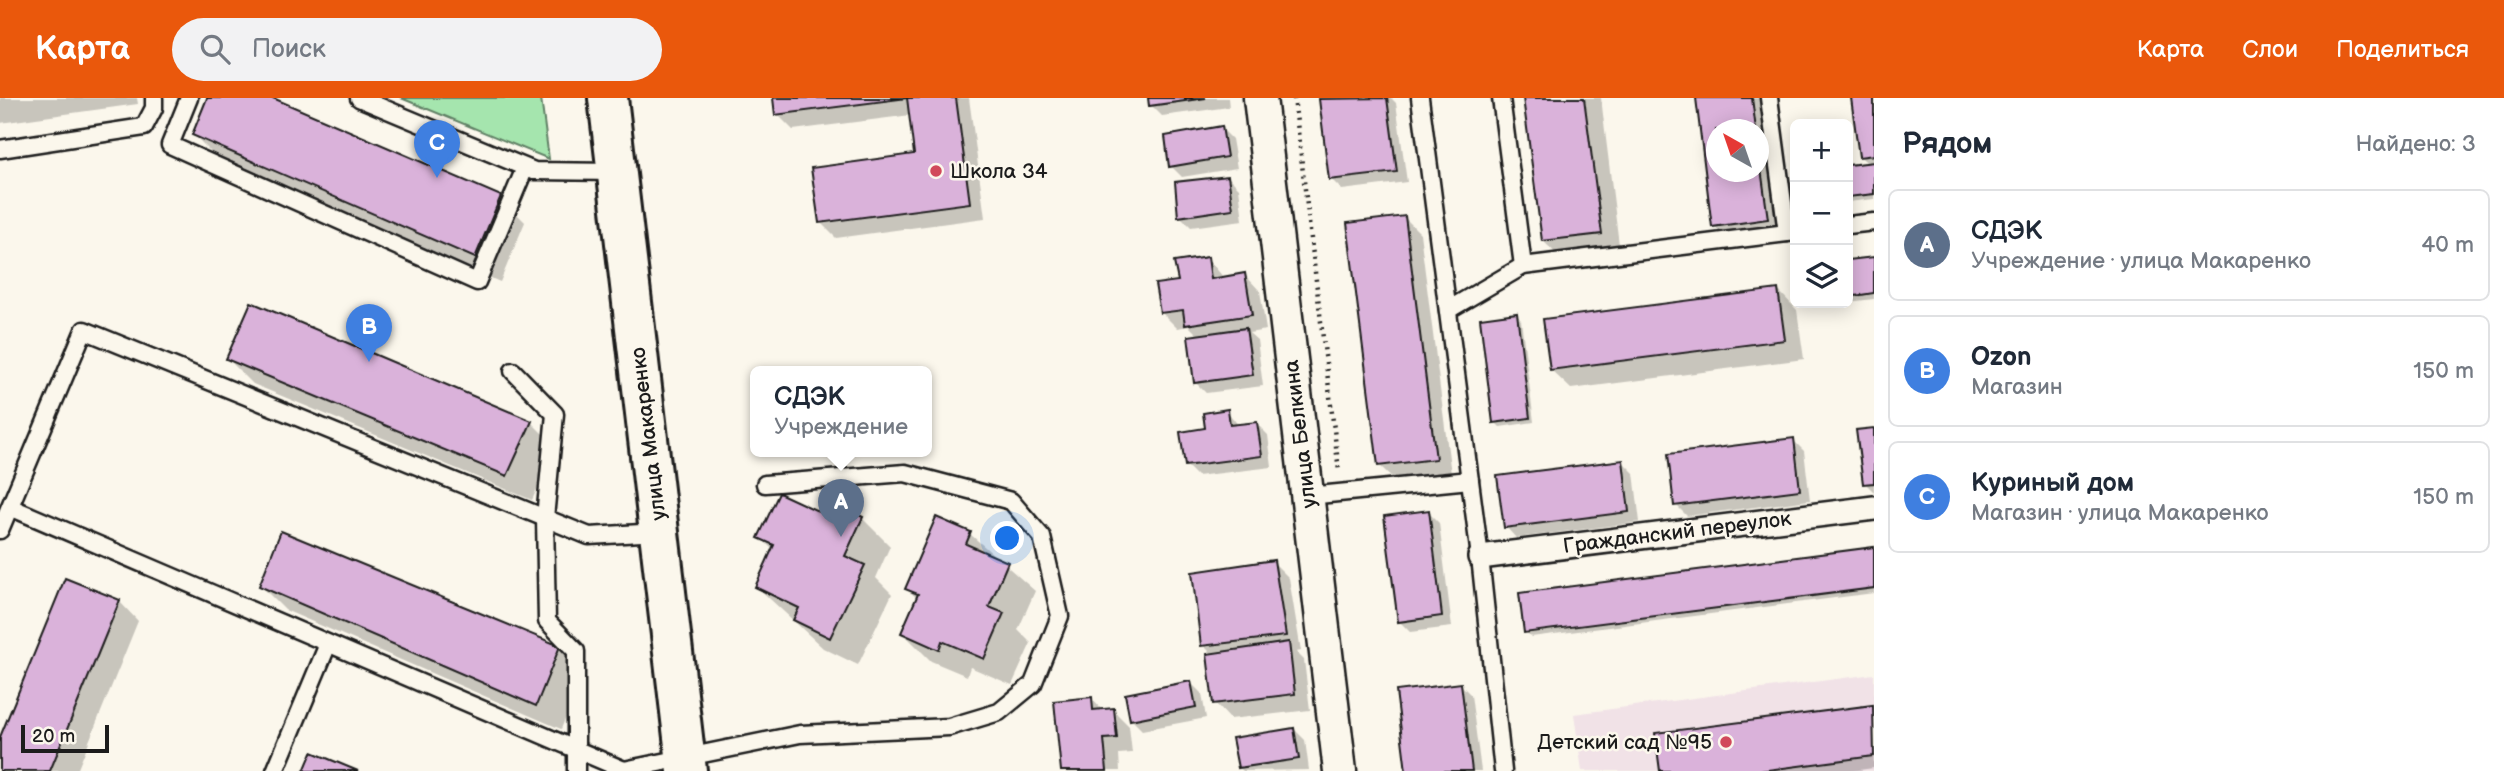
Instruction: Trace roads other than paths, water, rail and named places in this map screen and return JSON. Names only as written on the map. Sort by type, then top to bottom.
[{"type":"main road","name":"улица Макаренко","points":[[608,98],[686,763]]},
{"type":"street","name":"улица Белкина","points":[[1260,98],[1340,771]]},
{"type":"street","name":"Гражданский переулок","points":[[1480,557],[1874,508]]},
{"type":"lane","points":[[0,149],[144,127],[153,108],[153,98]]},
{"type":"lane","points":[[189,98],[170,145],[477,282],[525,167]]},
{"type":"lane","points":[[359,98],[534,171],[617,172]]},
{"type":"lane","points":[[1420,98],[1480,557],[1503,771]]},
{"type":"lane","points":[[1501,98],[1523,267]]},
{"type":"lane","points":[[1769,98],[1790,226]]},
{"type":"lane","points":[[1853,224],[1874,222]]},
{"type":"lane","points":[[1448,310],[1523,267],[1790,232]]},
{"type":"lane","points":[[0,530],[84,330],[589,536],[659,532]]},
{"type":"lane","points":[[513,371],[555,414],[545,518],[547,621],[576,651],[576,771]]},
{"type":"lane","points":[[10,507],[624,770],[686,763],[800,734],[949,727],[999,712],[1033,684],[1060,616],[1042,537],[1011,501],[905,473],[765,484]]},
{"type":"lane","points":[[1308,496],[1470,480]]},
{"type":"lane","points":[[275,771],[328,643]]},
{"type":"place","name":"Школа 34","points":[[936,171]]},
{"type":"place","name":"Куриный дом","points":[[437,178]]},
{"type":"place","name":"Ozon","points":[[369,362]]},
{"type":"place","name":"СДЭК","points":[[841,537]]},
{"type":"place","name":"Детский сад №95","points":[[1726,742]]}]
